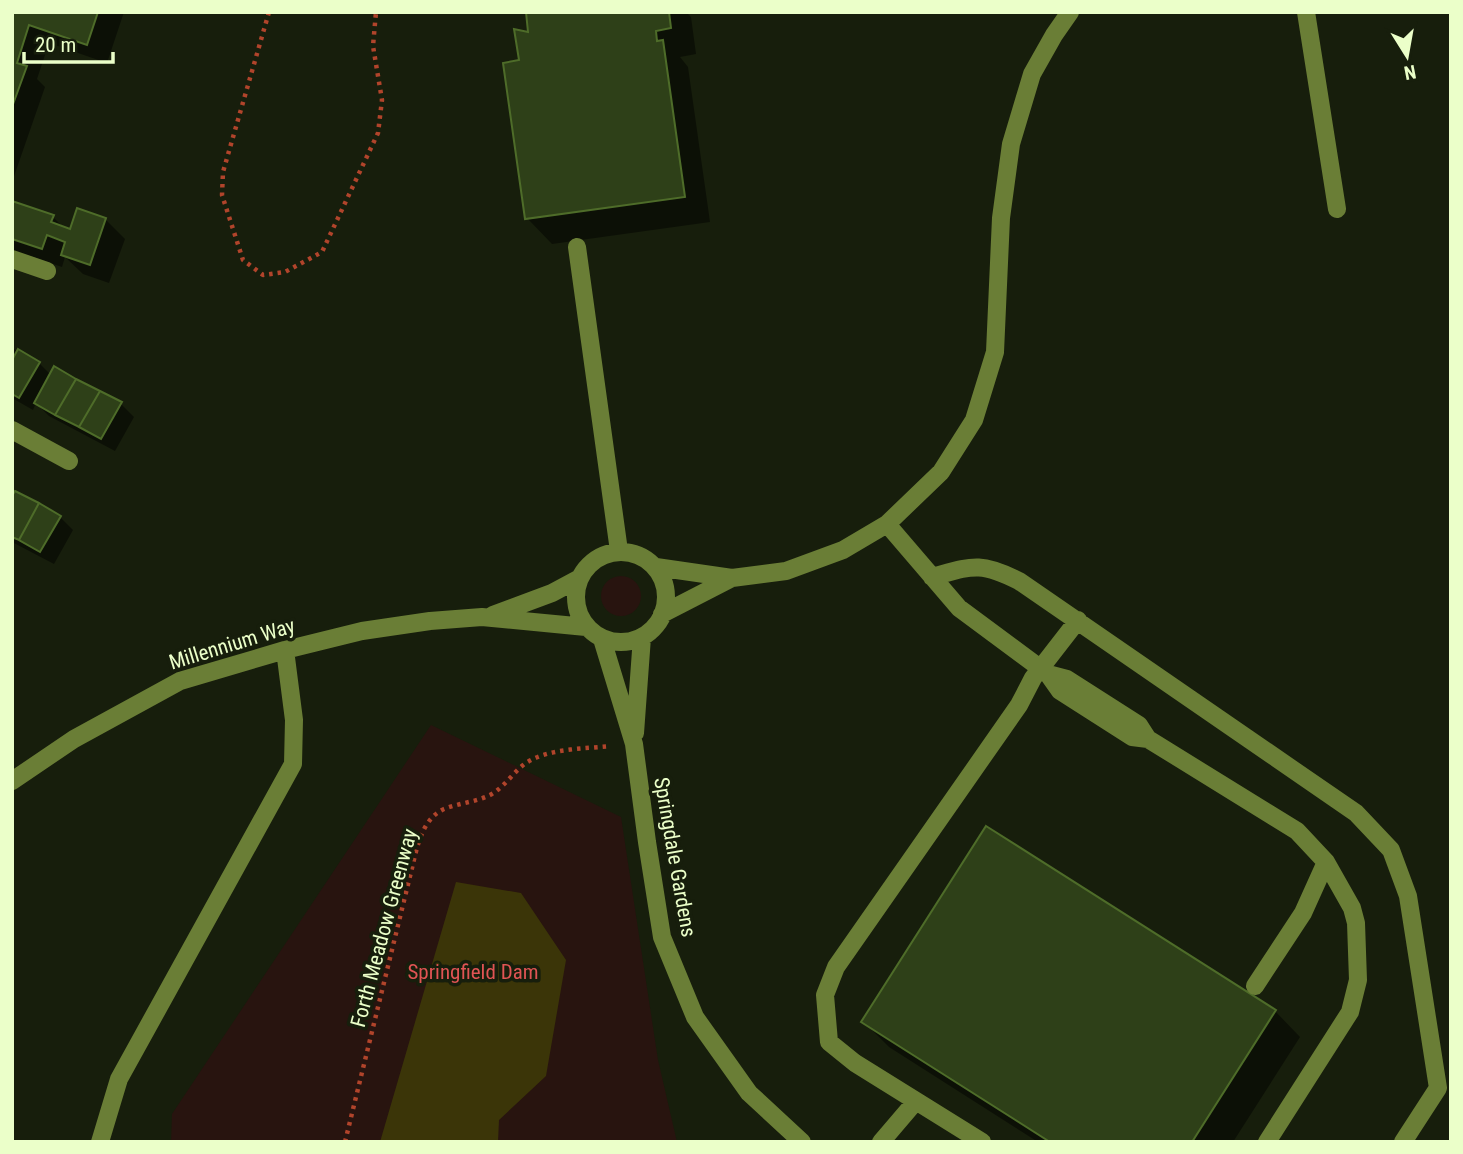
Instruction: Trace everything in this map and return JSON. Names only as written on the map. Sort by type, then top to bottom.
[{"type":"street","points":[[656,567],[665,585],[666,606],[658,624],[642,637],[622,643],[602,639],[586,626],[576,609],[576,588],[584,569],[599,556],[619,551],[639,555],[656,567],[732,578],[786,571],[843,550],[887,524],[941,472],[974,421],[995,352],[1001,218],[1011,144],[1032,74],[1070,12]]},
{"type":"street","points":[[1306,12],[1337,209]]},
{"type":"street","points":[[577,247],[619,551]]},
{"type":"street","points":[[12,259],[47,271]]},
{"type":"street","points":[[12,430],[69,461]]},
{"type":"street","points":[[887,524],[959,608],[1044,671],[1060,691],[1132,737],[1148,739],[1297,831],[1326,862],[1352,908],[1356,923],[1358,980],[1350,1012],[1267,1142]]},
{"type":"street","points":[[932,577],[972,566],[1001,572],[1078,620],[1356,813],[1391,850],[1408,897],[1438,1088],[1403,1142]]},
{"type":"street","name":"Millennium Way","points":[[489,616],[552,593],[580,578]]},
{"type":"street","points":[[662,614],[732,578]]},
{"type":"street","name":"Millennium Way","points":[[12,781],[74,739],[180,681],[285,650],[362,631],[489,616],[586,626]]},
{"type":"street","points":[[982,1142],[855,1063],[829,1042],[825,995],[836,967],[1078,620]]},
{"type":"street","name":"Springdale Gardens","points":[[634,744],[642,637]]},
{"type":"street","name":"Springdale Gardens","points":[[602,639],[634,744],[662,937],[695,1017],[749,1093],[802,1142]]},
{"type":"street","points":[[100,1142],[119,1079],[293,764],[294,720],[285,650]]},
{"type":"street","points":[[1255,986],[1303,913],[1326,862]]},
{"type":"street","points":[[881,1142],[916,1101]]},
{"type":"path","points":[[269,12],[223,173],[222,195],[243,260],[263,275],[285,272],[322,252],[378,133],[382,100],[373,46],[376,12]]},
{"type":"path","name":"Forth Meadow Greenway","points":[[345,1142],[418,844],[432,817],[445,809],[493,793],[527,763],[542,755],[634,744]]},
{"type":"green space","points":[[621,576],[635,582],[641,596],[635,610],[621,616],[607,610],[601,596],[607,582]]},
{"type":"green space","name":"Springfield Dam","points":[[431,725],[621,817],[658,1060],[677,1142],[171,1142],[172,1114]]},
{"type":"shaded area","name":"Springfield Dam","points":[[456,882],[521,893],[566,960],[546,1076],[499,1120],[498,1142],[380,1142]]},
{"type":"building","points":[[12,12],[98,12],[87,45],[29,25],[17,63],[27,66],[12,107]]},
{"type":"building","points":[[526,12],[669,12],[671,28],[656,31],[657,41],[663,40],[685,197],[525,219],[503,63],[519,60],[514,29],[528,32]]},
{"type":"building","points":[[12,201],[54,215],[51,222],[70,229],[77,208],[106,218],[90,265],[61,255],[65,242],[47,235],[42,249],[12,239]]},
{"type":"building","points":[[18,349],[40,362],[19,398],[12,394],[12,360]]},
{"type":"building","points":[[54,366],[76,379],[55,415],[34,403]]},
{"type":"building","points":[[76,379],[100,391],[79,427],[55,415]]},
{"type":"building","points":[[100,391],[122,402],[101,439],[79,427]]},
{"type":"building","points":[[15,491],[39,503],[19,540],[12,537],[12,496]]},
{"type":"building","points":[[39,503],[61,516],[40,552],[19,540]]},
{"type":"building","points":[[986,826],[1276,1010],[1192,1142],[1050,1142],[861,1022]]}]
